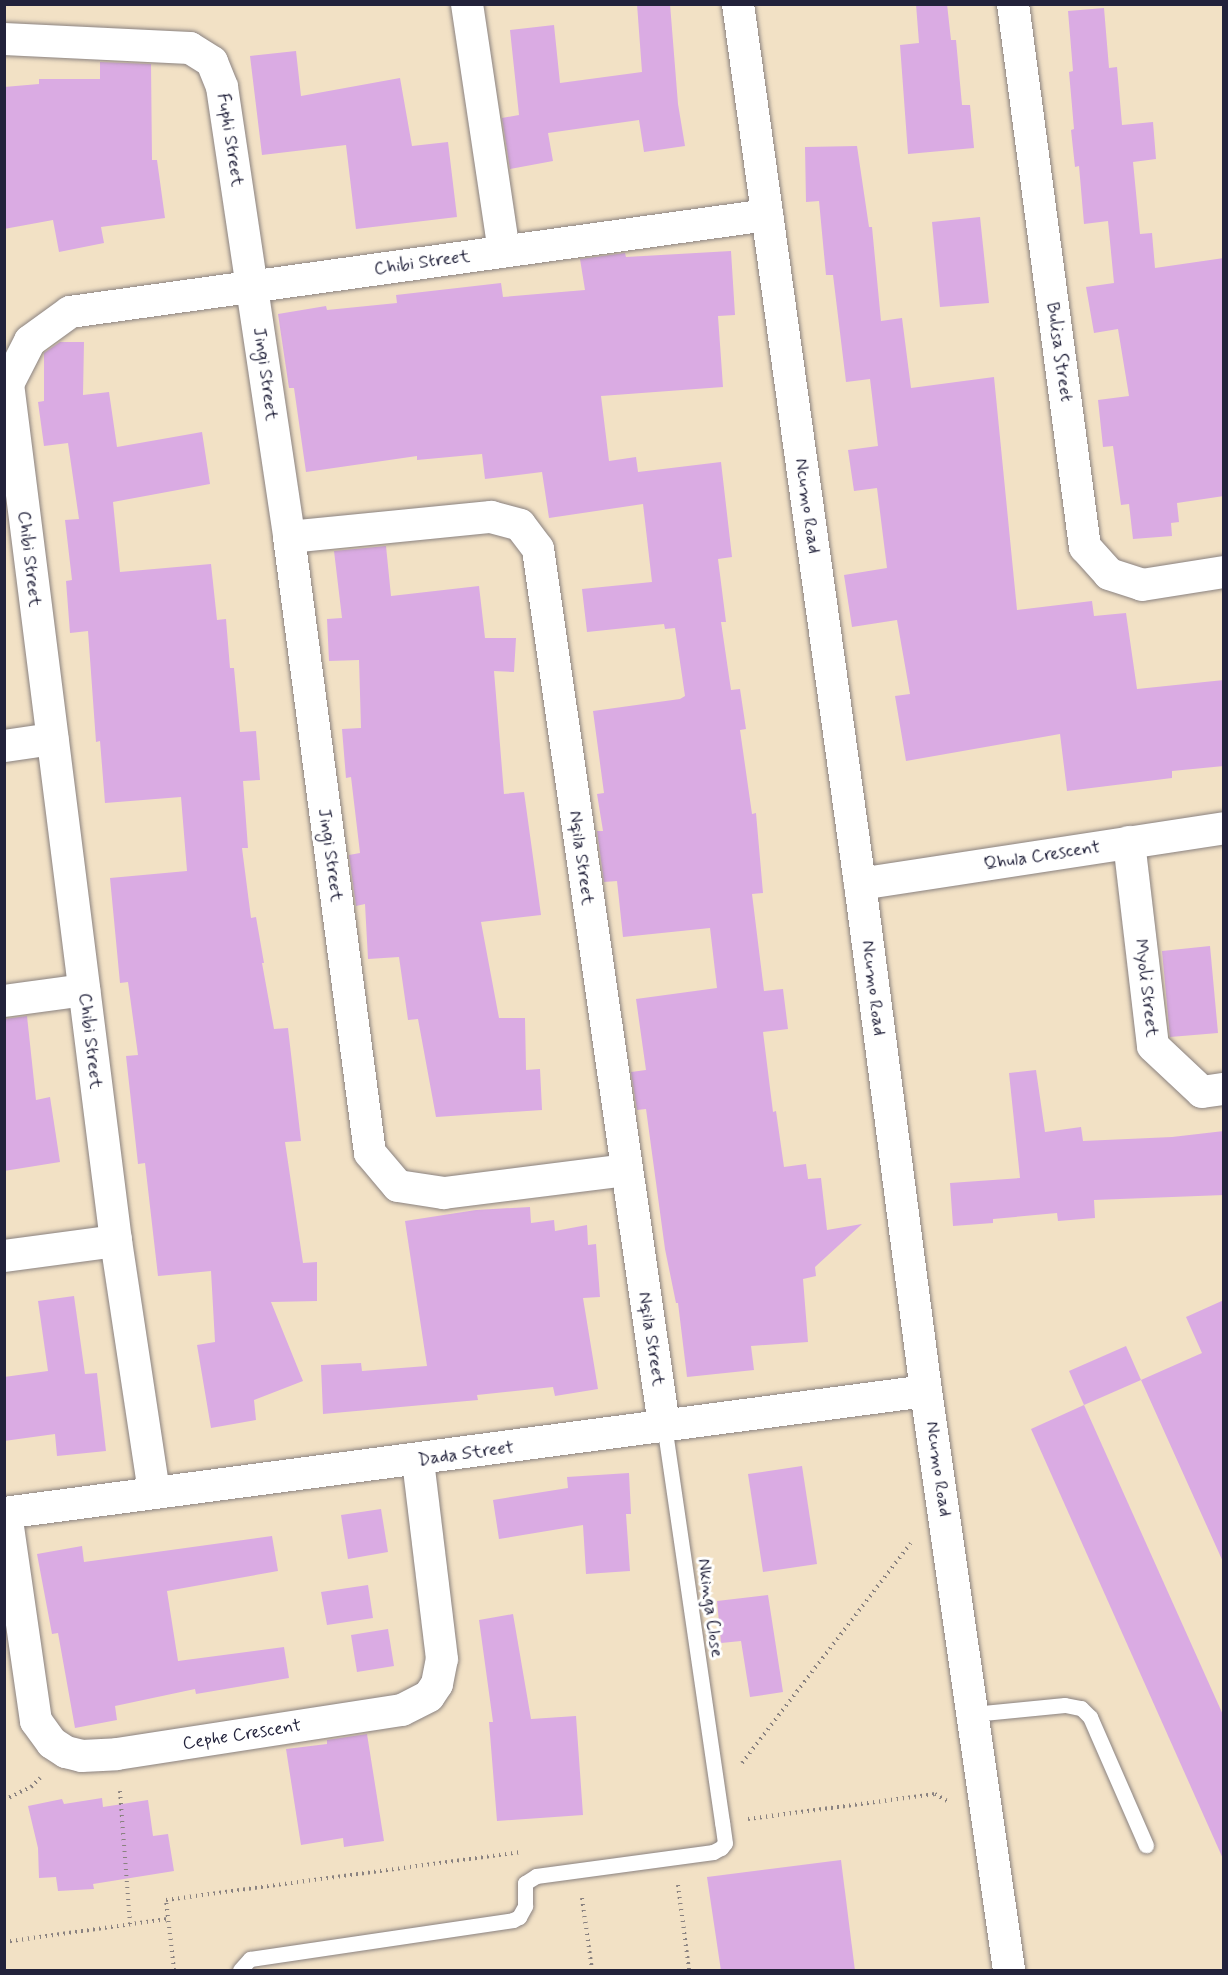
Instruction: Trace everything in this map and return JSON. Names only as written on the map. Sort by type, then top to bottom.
[{"type":"street","points":[[467,4],[504,251]]},
{"type":"street","name":"Ncumo Road","points":[[738,4],[860,884],[926,1391],[1009,1971]]},
{"type":"street","name":"Bulisa Street","points":[[1013,4],[1085,547],[1109,574],[1142,585],[1224,572]]},
{"type":"street","name":"Fuphi Street","points":[[4,39],[190,48],[212,62],[222,87],[253,286]]},
{"type":"street","name":"Chibi Street","points":[[154,1492],[116,1241],[52,739],[13,496],[8,384],[30,341],[70,312],[767,215]]},
{"type":"street","name":"Jingi Street","points":[[253,286],[289,537],[370,1154],[398,1186],[444,1193],[626,1170]]},
{"type":"street","name":"Nqila Street","points":[[289,537],[491,517],[520,525],[538,549],[664,1426]]},
{"type":"street","points":[[4,746],[52,739]]},
{"type":"street","name":"Qhula Crescent","points":[[860,884],[1224,828]]},
{"type":"street","name":"Myoli Street","points":[[1129,842],[1154,1046],[1202,1092],[1224,1089]]},
{"type":"street","points":[[4,1001],[84,990]]},
{"type":"street","points":[[4,1256],[116,1241]]},
{"type":"street","name":"Dada Street","points":[[5,1513],[154,1492],[418,1461],[926,1391]]},
{"type":"street","name":"Cephe Crescent","points":[[5,1513],[36,1721],[52,1743],[66,1752],[82,1756],[117,1754],[402,1710],[429,1696],[437,1684],[442,1659],[418,1461]]},
{"type":"lane","name":"Nkinga Close","points":[[664,1426],[724,1842],[721,1848],[713,1852],[674,1855]]},
{"type":"lane","points":[[974,1714],[1065,1705],[1081,1708],[1090,1718],[1146,1845]]},
{"type":"lane","points":[[240,1971],[250,1959],[513,1920],[524,1912],[523,1889],[529,1878],[674,1855]]},
{"type":"path","points":[[718,1795],[943,1503]]},
{"type":"path","points":[[117,1754],[130,1925]]},
{"type":"path","points":[[722,1822],[935,1794],[954,1806],[986,1802]]},
{"type":"path","points":[[174,1971],[165,1900],[527,1851]]},
{"type":"path","points":[[674,1855],[689,1971]]},
{"type":"path","points":[[578,1870],[592,1971]]},
{"type":"path","points":[[4,1942],[167,1919]]},
{"type":"building","points":[[637,4],[670,4],[678,104],[685,146],[644,152],[639,120],[548,133],[553,161],[510,169],[502,118],[519,115],[510,30],[554,25],[560,83],[642,72]]},
{"type":"building","points":[[916,4],[947,4],[951,40],[956,40],[962,105],[970,105],[974,148],[908,154],[900,45],[919,43]]},
{"type":"building","points":[[1104,8],[1109,68],[1117,67],[1122,125],[1153,122],[1156,159],[1133,162],[1140,234],[1152,233],[1155,268],[1224,258],[1224,496],[1177,503],[1179,522],[1171,523],[1172,536],[1133,539],[1129,504],[1121,505],[1113,446],[1103,447],[1098,400],[1129,396],[1118,329],[1094,333],[1086,287],[1114,283],[1108,221],[1084,224],[1079,166],[1075,167],[1071,130],[1074,129],[1069,72],[1073,71],[1068,11]]},
{"type":"building","points":[[296,51],[301,96],[400,78],[412,146],[448,142],[457,217],[356,229],[346,145],[262,155],[250,56]]},
{"type":"building","points":[[100,62],[151,64],[152,160],[157,160],[165,218],[101,227],[104,243],[59,252],[53,220],[4,229],[4,87],[39,84],[39,79],[100,79]]},
{"type":"building","points":[[857,146],[869,227],[872,227],[881,321],[902,318],[911,388],[994,377],[1017,610],[1092,601],[1094,616],[1126,613],[1137,689],[1224,680],[1224,766],[1172,771],[1172,778],[1067,791],[1060,734],[906,761],[895,696],[910,694],[897,620],[852,627],[844,575],[887,568],[877,488],[854,491],[848,450],[878,446],[870,379],[846,382],[833,275],[826,275],[819,201],[806,202],[805,147]]},
{"type":"building","points":[[980,217],[989,303],[940,307],[932,222]]},
{"type":"building","points":[[731,251],[735,315],[718,316],[723,387],[601,396],[609,461],[636,457],[638,472],[721,462],[732,557],[718,559],[726,622],[721,622],[731,690],[740,689],[746,729],[740,730],[752,814],[756,813],[763,893],[752,894],[764,991],[783,989],[788,1029],[763,1032],[773,1112],[776,1111],[784,1167],[806,1164],[808,1179],[821,1178],[827,1230],[862,1224],[815,1267],[816,1276],[803,1279],[808,1342],[751,1346],[754,1370],[687,1377],[678,1303],[676,1303],[665,1249],[646,1109],[637,1110],[631,1072],[646,1070],[636,999],[717,988],[710,928],[623,937],[617,881],[604,882],[597,831],[603,831],[597,794],[604,793],[593,711],[680,699],[685,696],[675,628],[665,629],[664,624],[587,632],[582,589],[652,582],[643,504],[549,518],[542,472],[485,479],[482,454],[417,460],[417,456],[306,472],[294,388],[289,388],[278,314],[326,306],[327,310],[397,303],[396,295],[501,283],[503,297],[585,290],[580,259],[625,253],[626,257]]},
{"type":"building","points":[[60,342],[84,342],[83,395],[109,392],[117,447],[202,432],[210,484],[113,502],[120,572],[211,564],[217,620],[226,619],[230,668],[234,668],[240,732],[256,731],[260,780],[243,781],[248,848],[242,848],[251,918],[256,917],[274,1029],[288,1028],[301,1141],[285,1142],[303,1263],[317,1262],[317,1301],[271,1302],[303,1381],[254,1400],[256,1420],[211,1428],[197,1345],[215,1342],[211,1271],[158,1276],[145,1163],[138,1164],[126,1056],[138,1055],[128,982],[120,983],[110,878],[187,871],[181,797],[105,803],[100,741],[96,742],[88,631],[70,633],[66,581],[72,580],[65,520],[79,519],[68,443],[44,446],[38,402],[44,401],[44,353]]},
{"type":"building","points":[[386,546],[391,596],[479,586],[485,638],[516,638],[514,672],[494,671],[504,794],[524,792],[541,915],[481,922],[499,1018],[525,1018],[526,1070],[540,1069],[542,1110],[436,1117],[418,1019],[408,1020],[399,957],[368,959],[365,904],[356,906],[349,855],[360,853],[351,777],[346,778],[342,729],[361,728],[359,660],[329,661],[327,619],[342,618],[334,551]]},
{"type":"building","points":[[1210,946],[1218,1033],[1170,1037],[1162,951]]},
{"type":"building","points":[[27,1016],[36,1100],[50,1097],[60,1162],[4,1171],[4,1019]]},
{"type":"building","points":[[1036,1070],[1045,1132],[1081,1127],[1083,1141],[1172,1137],[1224,1131],[1224,1195],[1094,1200],[1095,1218],[1058,1221],[1057,1213],[993,1219],[993,1223],[953,1226],[950,1183],[1020,1178],[1009,1073]]},
{"type":"building","points":[[530,1207],[531,1223],[554,1220],[555,1231],[587,1225],[588,1245],[596,1244],[600,1297],[583,1298],[598,1389],[555,1396],[553,1387],[477,1395],[478,1400],[323,1414],[321,1365],[361,1363],[362,1371],[427,1366],[405,1221],[476,1210]]},
{"type":"building","points":[[74,1296],[85,1374],[97,1373],[106,1451],[57,1456],[55,1434],[4,1441],[4,1377],[48,1371],[38,1301]]},
{"type":"building","points":[[1224,1300],[1224,1564],[1141,1380],[1202,1353],[1186,1317]]},
{"type":"building","points":[[1126,1346],[1141,1380],[1084,1405],[1069,1371]]},
{"type":"building","points":[[1084,1405],[1224,1717],[1224,1861],[1031,1429]]},
{"type":"building","points":[[802,1466],[817,1564],[763,1572],[748,1474]]},
{"type":"building","points":[[629,1473],[631,1514],[626,1514],[630,1571],[586,1574],[583,1525],[499,1539],[493,1500],[568,1488],[567,1477]]},
{"type":"building","points":[[381,1509],[388,1552],[348,1559],[341,1515]]},
{"type":"building","points":[[272,1536],[278,1571],[167,1591],[178,1661],[284,1647],[289,1678],[196,1694],[195,1689],[115,1706],[117,1720],[75,1728],[58,1633],[52,1634],[37,1554],[82,1546],[84,1562]]},
{"type":"building","points":[[368,1585],[373,1618],[327,1625],[321,1592]]},
{"type":"building","points":[[768,1595],[783,1692],[750,1697],[741,1641],[721,1643],[717,1601]]},
{"type":"building","points":[[513,1614],[531,1719],[576,1716],[583,1815],[497,1821],[489,1722],[493,1722],[479,1620]]},
{"type":"building","points":[[388,1629],[394,1666],[357,1672],[351,1635]]},
{"type":"building","points":[[367,1734],[384,1841],[344,1847],[343,1838],[301,1845],[286,1749],[327,1744],[327,1740]]},
{"type":"building","points":[[102,1798],[103,1807],[148,1800],[153,1836],[168,1834],[174,1871],[93,1884],[94,1889],[58,1891],[56,1877],[39,1878],[38,1848],[28,1806],[62,1799],[64,1804]]},
{"type":"building","points":[[841,1860],[855,1971],[721,1971],[707,1877]]}]
